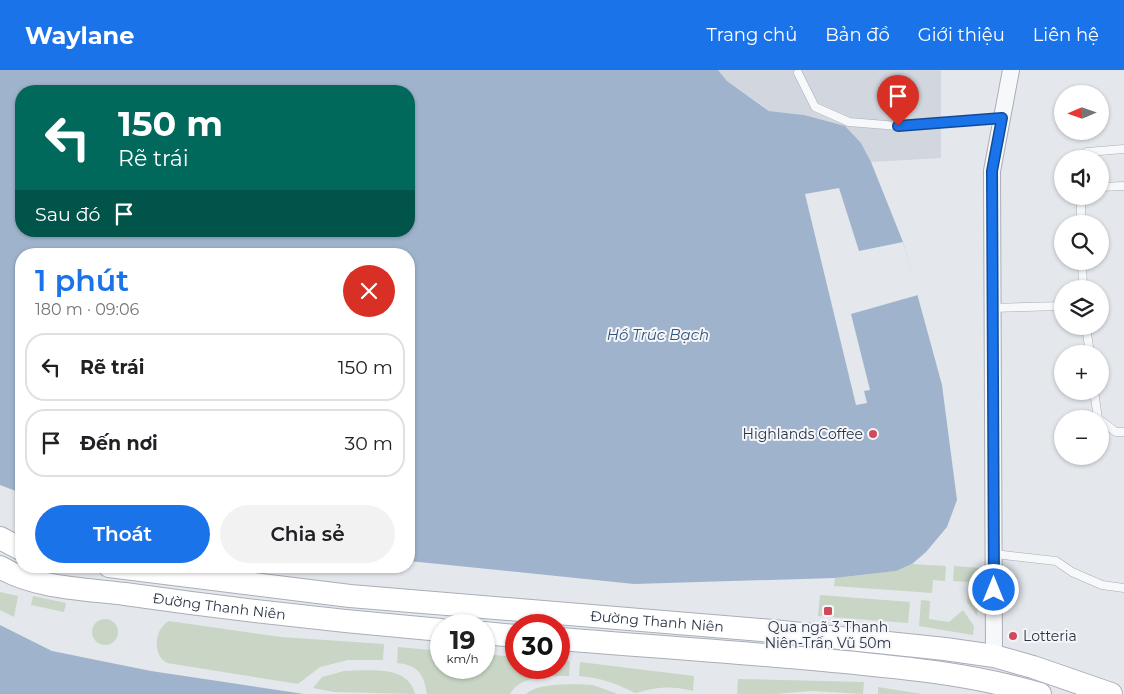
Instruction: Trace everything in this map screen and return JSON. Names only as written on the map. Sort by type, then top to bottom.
[{"type":"main road","points":[[0,538],[15,546]]},
{"type":"main road","name":"Đường Thanh Niên","points":[[0,567],[28,580],[57,585],[323,620],[430,629]]},
{"type":"main road","name":"Đường Thanh Niên","points":[[165,573],[350,596],[783,632],[945,649],[994,656],[1033,667],[1111,694]]},
{"type":"main road","name":"Đường Thanh Niên","points":[[570,640],[802,658],[925,670],[984,680],[1040,694]]},
{"type":"street","points":[[994,656],[992,171],[1011,70]]},
{"type":"lane","points":[[798,73],[815,108],[848,122],[898,126],[1002,118]]},
{"type":"lane","points":[[1109,150],[1124,149]]},
{"type":"lane","points":[[1109,187],[1124,186]]},
{"type":"lane","points":[[992,308],[1054,306]]},
{"type":"lane","points":[[1109,427],[1116,432],[1124,432]]},
{"type":"lane","points":[[994,554],[1056,561],[1072,572],[1102,585],[1124,588]]},
{"type":"shaded area","points":[[718,70],[941,70],[941,158],[871,162],[861,143],[804,115],[770,111],[727,81]]},
{"type":"green space","points":[[912,564],[946,566],[945,581],[933,580],[932,593],[834,586],[835,578],[896,571]]},
{"type":"green space","points":[[954,566],[980,568],[977,616],[967,602],[968,582],[953,581]]},
{"type":"green space","points":[[0,592],[18,596],[14,617],[0,610]]},
{"type":"green space","points":[[820,595],[910,602],[908,623],[818,616]]},
{"type":"green space","points":[[33,596],[66,603],[64,612],[31,605]]},
{"type":"green space","points":[[921,600],[930,601],[929,619],[949,622],[963,610],[974,626],[973,635],[919,626]]},
{"type":"green space","points":[[105,619],[114,623],[118,632],[114,641],[105,645],[96,641],[92,632],[96,623]]},
{"type":"green space","points":[[169,621],[281,637],[384,644],[383,660],[348,660],[320,667],[298,684],[167,663],[159,654],[157,642],[160,630]]},
{"type":"green space","points":[[398,647],[430,650],[430,679],[495,679],[495,655],[505,656],[505,679],[532,679],[521,683],[510,694],[427,694],[424,681],[419,672],[415,668],[397,663]]},
{"type":"green space","points":[[580,662],[694,676],[693,691],[664,688],[635,693],[608,682],[579,676]]},
{"type":"green space","points":[[375,670],[396,674],[411,684],[415,694],[334,692],[313,688],[322,677],[344,671]]},
{"type":"green space","points":[[738,679],[864,682],[863,694],[812,691],[775,694],[737,694]]},
{"type":"green space","points":[[573,684],[593,685],[618,694],[526,694],[536,688]]},
{"type":"green space","points":[[878,687],[922,694],[878,694]]},
{"type":"water","name":"Hồ Trúc Bạch","points":[[0,70],[718,70],[727,81],[769,111],[804,115],[845,126],[861,143],[871,162],[903,242],[942,385],[957,500],[947,527],[926,552],[912,564],[896,571],[835,578],[634,584],[415,562],[415,248],[15,248],[15,491],[0,485]]},
{"type":"water","points":[[0,625],[52,651],[151,671],[304,694],[0,694]]},
{"type":"pier","points":[[839,188],[859,251],[903,242],[918,295],[851,314],[870,390],[864,391],[867,403],[856,405],[805,194]]},
{"type":"place","name":"Highlands Coffee","points":[[873,434]]},
{"type":"place","name":"Qua ngã 3 Thanh Niên-Trấn Vũ 50m","points":[[828,611]]},
{"type":"place","name":"Lotteria","points":[[1013,636]]},
{"type":"route","points":[[898,126],[1002,118],[992,171],[994,590]]}]
